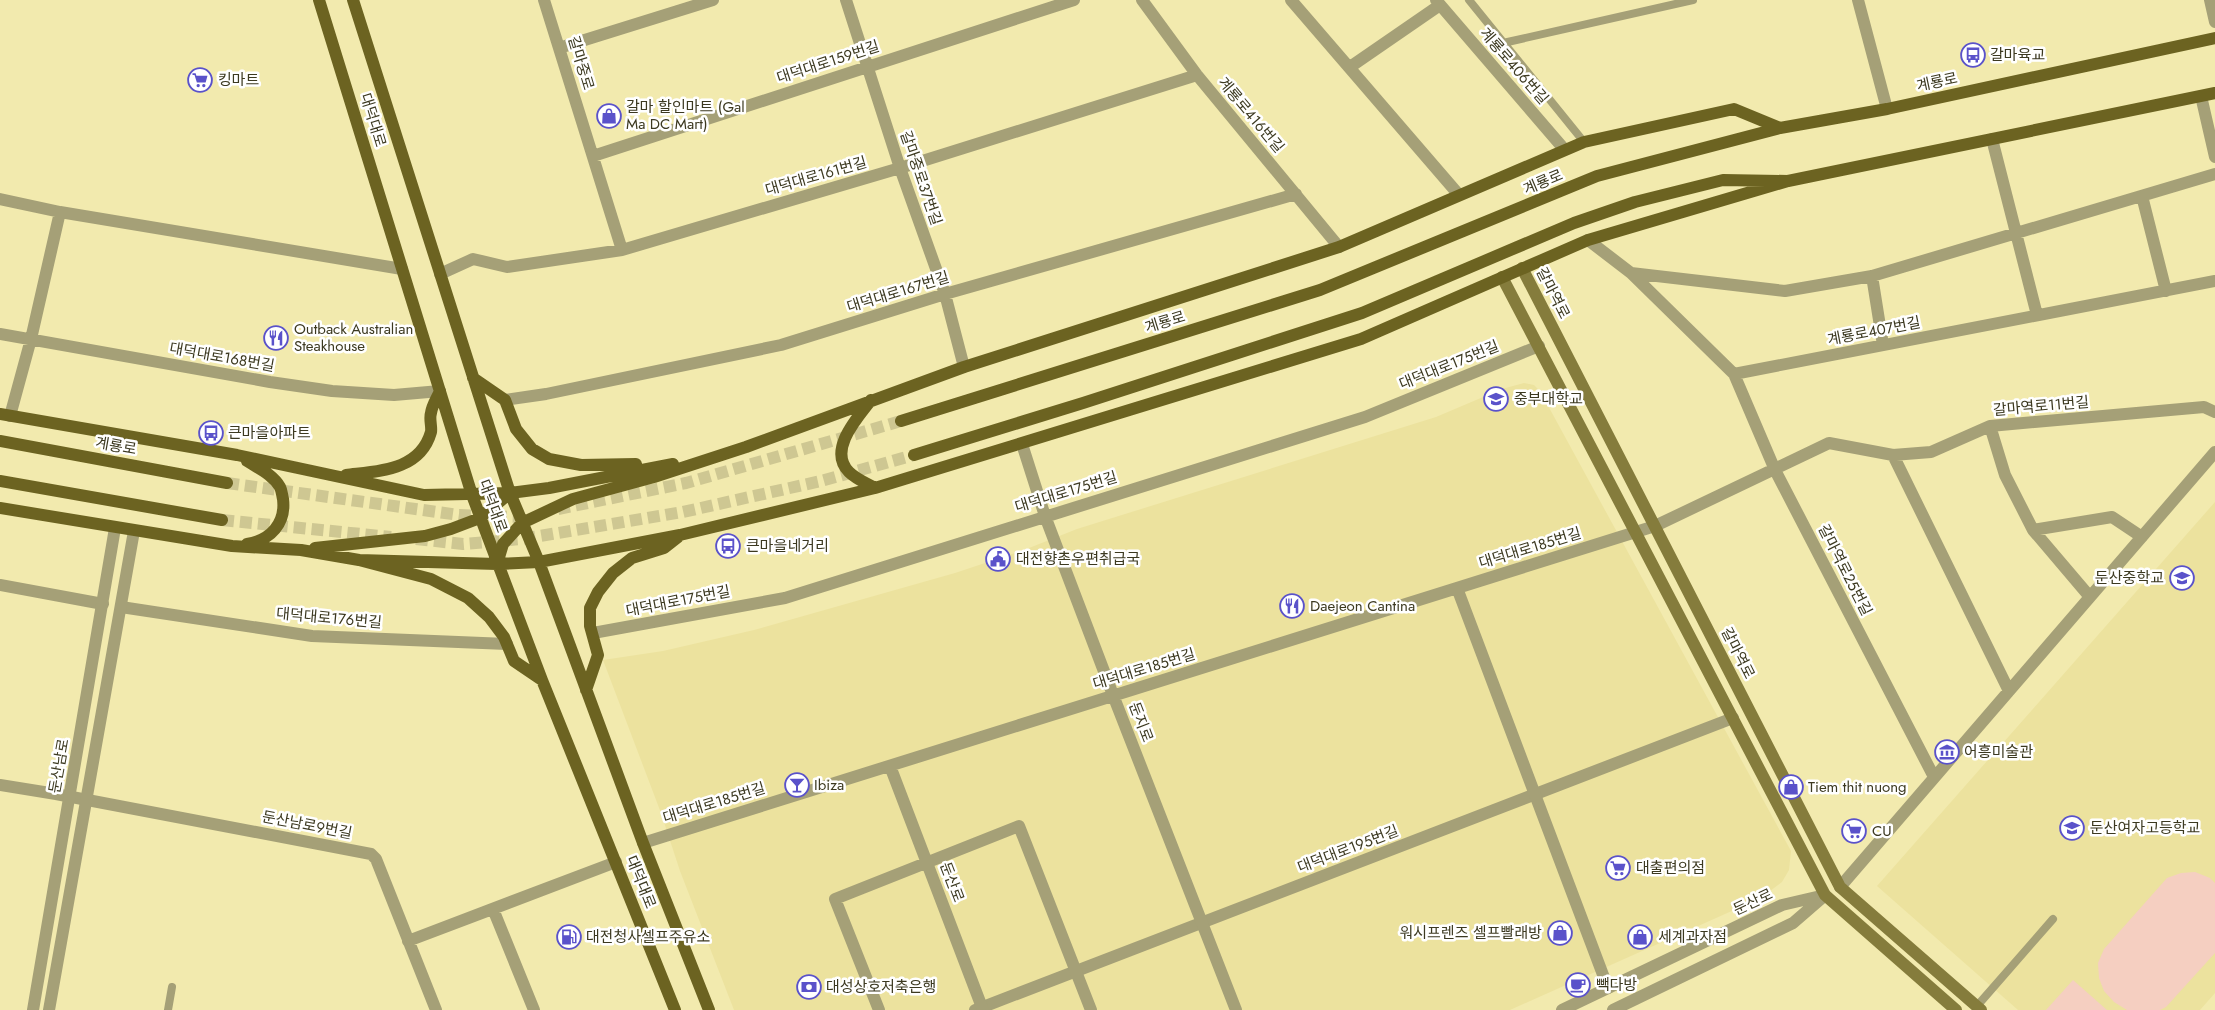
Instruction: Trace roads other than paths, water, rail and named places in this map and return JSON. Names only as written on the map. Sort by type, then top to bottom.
[{"type":"main road","name":"대덕대로","points":[[318,0],[480,518],[542,680],[675,1010]]},
{"type":"main road","name":"대덕대로","points":[[353,0],[510,493],[539,562],[643,843],[709,1010]]},
{"type":"main road","name":"계룡로","points":[[901,421],[1320,290],[1597,176],[1780,128],[1887,109],[2215,38]]},
{"type":"main road","points":[[359,560],[497,564],[539,562],[680,535],[875,488],[1361,339],[1588,240],[1788,181],[2215,93]]},
{"type":"main road","points":[[497,564],[503,544],[522,523],[573,499],[654,478],[746,447],[964,367],[1339,247],[1584,142],[1734,109],[1780,128]]},
{"type":"main road","points":[[914,455],[1362,313],[1574,223],[1635,202],[1723,180],[1788,181]]},
{"type":"main road","name":"갈마역로","points":[[1522,268],[1840,887],[1979,1008]]},
{"type":"main road","points":[[1502,277],[1825,895],[1956,1010]]},
{"type":"main road","points":[[473,378],[505,400],[516,429],[521,436],[532,449],[549,458],[580,464],[642,464],[659,467]]},
{"type":"main road","points":[[332,476],[393,469],[411,459],[424,447],[431,431],[430,414],[440,391]]},
{"type":"main road","points":[[871,400],[846,434],[842,456],[847,470],[875,488]]},
{"type":"main road","points":[[5,415],[237,455],[424,495],[510,493],[659,467],[746,447]]},
{"type":"main road","name":"계룡로","points":[[0,441],[227,483]]},
{"type":"main road","points":[[232,546],[259,542],[274,531],[284,512],[281,489],[270,474],[237,455]]},
{"type":"main road","points":[[0,481],[222,520]]},
{"type":"main road","points":[[300,550],[425,536],[480,518],[510,493]]},
{"type":"main road","points":[[0,508],[134,532],[232,546],[300,550],[359,560],[431,579],[468,598],[489,617],[507,644],[514,661],[542,680]]},
{"type":"main road","points":[[586,690],[598,655],[592,634],[590,608],[598,592],[613,573],[632,558],[664,548],[680,535]]},
{"type":"main road","name":"둔산로","points":[[1825,895],[1840,887]]},
{"type":"street","name":"갈마중로","points":[[544,0],[622,250]]},
{"type":"street","points":[[559,48],[713,0]]},
{"type":"street","name":"갈마중로37번길","points":[[846,0],[900,168],[944,294],[964,367]]},
{"type":"street","name":"대덕대로159번길","points":[[593,156],[1074,0]]},
{"type":"street","name":"계룡로416번길","points":[[1143,0],[1196,74],[1339,247]]},
{"type":"street","points":[[1291,0],[1459,195]]},
{"type":"street","points":[[1858,0],[1887,109]]},
{"type":"street","points":[[2210,0],[2215,22]]},
{"type":"street","name":"계룡로406번길","points":[[1350,67],[1438,2],[1564,149]]},
{"type":"street","name":"대덕대로161번길","points":[[440,274],[474,259],[507,267],[622,250],[900,168],[1196,74]]},
{"type":"street","points":[[2201,96],[2215,157]]},
{"type":"street","points":[[1992,139],[2037,315]]},
{"type":"street","points":[[1631,273],[1785,291],[1872,276],[2017,231],[2215,174]]},
{"type":"street","name":"대덕대로167번길","points":[[505,400],[546,394],[781,345],[944,294],[1296,194]]},
{"type":"street","points":[[2142,196],[2166,291]]},
{"type":"street","points":[[0,199],[60,212],[402,270]]},
{"type":"street","points":[[5,415],[31,339],[60,212]]},
{"type":"street","points":[[1588,240],[1631,273],[1734,374]]},
{"type":"street","points":[[1872,276],[1883,345]]},
{"type":"street","name":"계룡로407번길","points":[[1734,374],[2215,281]]},
{"type":"street","name":"대덕대로168번길","points":[[0,334],[270,382],[332,391],[394,395],[440,391]]},
{"type":"street","name":"대덕대로175번길","points":[[592,634],[785,598],[1365,417],[1539,346]]},
{"type":"street","name":"갈마역로25번길","points":[[1734,374],[1775,470],[1934,777]]},
{"type":"street","name":"갈마역로11번길","points":[[1654,526],[1829,443],[1893,455],[1931,452],[1990,426],[2204,407],[2215,412]]},
{"type":"street","points":[[1990,426],[2005,475],[2033,530],[2090,597]]},
{"type":"street","name":"둔지로","points":[[1022,444],[1045,516],[1113,696],[1236,1010]]},
{"type":"street","points":[[1840,887],[2215,452]]},
{"type":"street","points":[[1893,455],[2009,691]]},
{"type":"street","points":[[2033,530],[2112,517],[2142,537]]},
{"type":"street","name":"대덕대로185번길","points":[[643,843],[1654,526]]},
{"type":"street","name":"둔산남로","points":[[33,1010],[115,528]]},
{"type":"street","points":[[50,1010],[134,532]]},
{"type":"street","points":[[0,585],[103,604]]},
{"type":"street","points":[[1457,588],[1608,988]]},
{"type":"street","name":"대덕대로176번길","points":[[121,607],[312,636],[507,644]]},
{"type":"street","name":"대덕대로195번길","points":[[980,1009],[1733,718]]},
{"type":"street","name":"둔산로","points":[[890,766],[980,1009]]},
{"type":"street","name":"둔산남로9번길","points":[[0,785],[371,854],[376,859],[436,1010]]},
{"type":"street","points":[[879,1010],[835,899],[1019,826],[1091,1010]]},
{"type":"street","points":[[408,941],[616,862]]},
{"type":"street","name":"둔산로","points":[[1562,1010],[1782,905],[1825,895]]},
{"type":"street","name":"둔산로","points":[[1613,1010],[1793,923],[1825,895]]},
{"type":"street","points":[[494,909],[534,1010]]},
{"type":"lane","points":[[1468,0],[1584,142]]},
{"type":"lane","points":[[1503,43],[1693,0]]},
{"type":"lane","points":[[1979,1008],[2053,919]]},
{"type":"lane","points":[[168,1010],[172,986]]},
{"type":"tunnel","points":[[558,509],[686,483],[901,421]]},
{"type":"tunnel","points":[[416,539],[463,544],[522,539],[683,512],[821,481],[914,455]]},
{"type":"tunnel","points":[[227,483],[459,515],[517,517],[528,515]]},
{"type":"tunnel","points":[[222,520],[391,537]]},
{"type":"place","name":"갈마육교","points":[[1973,55]]},
{"type":"place","name":"킹마트","points":[[200,80]]},
{"type":"place","name":"갈마 할인마트 (Gal Ma DC Mart)","points":[[609,116]]},
{"type":"place","name":"Outback Australian Steakhouse","points":[[276,338]]},
{"type":"place","name":"중부대학교","points":[[1496,399]]},
{"type":"place","name":"큰마을아파트","points":[[211,433]]},
{"type":"place","name":"큰마을네거리","points":[[728,546]]},
{"type":"place","name":"대전향촌우편취급국","points":[[998,559]]},
{"type":"place","name":"둔산중학교","points":[[2182,578]]},
{"type":"place","name":"Daejeon Cantina","points":[[1292,606]]},
{"type":"place","name":"어흥미술관","points":[[1947,752]]},
{"type":"place","name":"Ibiza","points":[[797,785]]},
{"type":"place","name":"Tiem thit nuong","points":[[1791,787]]},
{"type":"place","name":"둔산여자고등학교","points":[[2072,828]]},
{"type":"place","name":"CU","points":[[1854,831]]},
{"type":"place","name":"대출편의점","points":[[1618,868]]},
{"type":"place","name":"워시프렌즈 셀프빨래방","points":[[1560,933]]},
{"type":"place","name":"대전청사셀프주유소","points":[[569,937]]},
{"type":"place","name":"세계과자점","points":[[1640,937]]},
{"type":"place","name":"빽다방","points":[[1578,985]]},
{"type":"place","name":"대성상호저축은행","points":[[809,987]]}]
